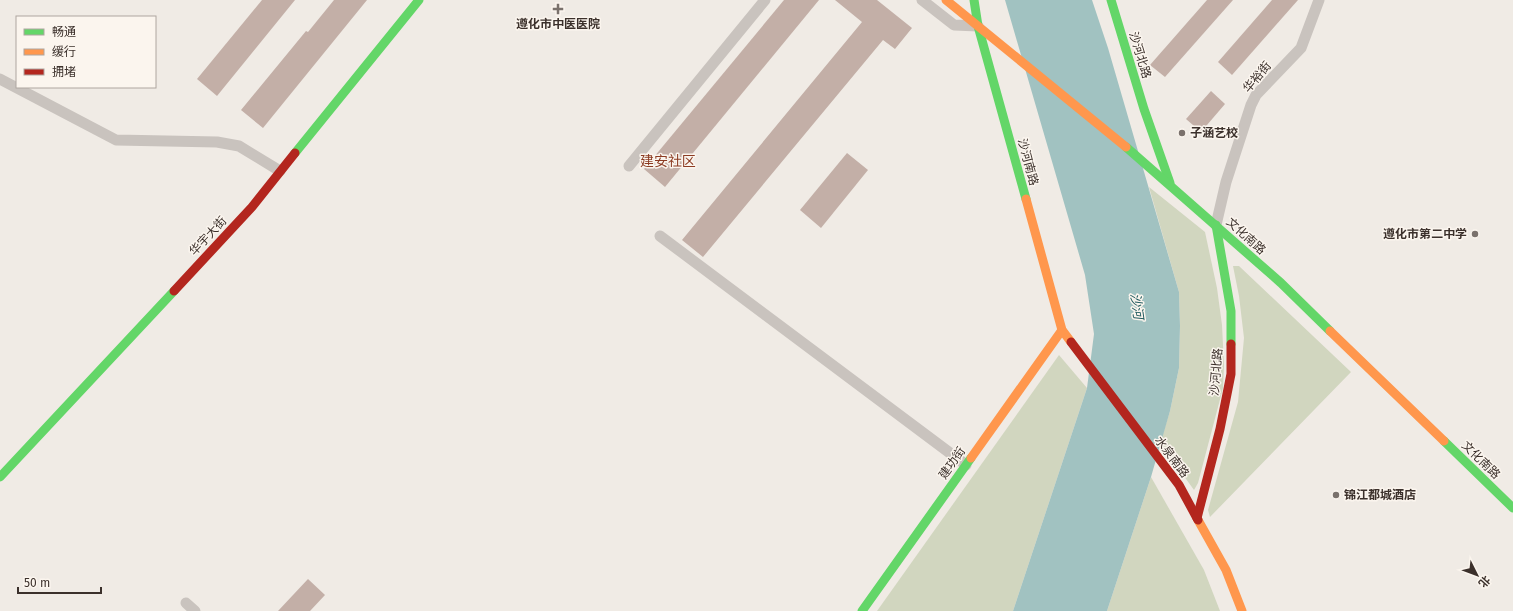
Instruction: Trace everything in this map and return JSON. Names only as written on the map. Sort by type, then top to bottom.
[{"type":"street","name":"华宇大街","points":[[0,477],[246,212],[419,0]]},
{"type":"street","points":[[629,166],[765,0]]},
{"type":"street","points":[[922,0],[954,25],[978,26]]},
{"type":"street","name":"文化南路","points":[[946,0],[1149,166],[1287,288],[1513,508]]},
{"type":"street","name":"沙河南路","points":[[974,0],[978,26],[1062,330]]},
{"type":"street","name":"沙河北路","points":[[1111,0],[1144,109],[1171,185]]},
{"type":"street","name":"华裕街","points":[[1216,225],[1226,182],[1251,105],[1256,95],[1301,48],[1319,0]]},
{"type":"street","points":[[0,79],[16,87]]},
{"type":"street","points":[[17,88],[116,140],[217,142],[239,146],[280,171]]},
{"type":"street","name":"沙河北路","points":[[1197,518],[1220,429],[1230,374],[1231,311],[1216,225]]},
{"type":"street","points":[[660,236],[966,465]]},
{"type":"street","name":"水泉南路","points":[[1062,330],[1179,485],[1226,570],[1242,611]]},
{"type":"street","name":"建功街","points":[[862,611],[1062,330]]},
{"type":"street","points":[[186,603],[195,611]]},
{"type":"green space","points":[[1149,187],[1205,232],[1217,288],[1222,325],[1224,366],[1223,388],[1198,483],[1194,490],[1160,443],[1170,411],[1179,368],[1179,292]]},
{"type":"green space","points":[[1233,266],[1239,266],[1351,372],[1210,517],[1208,510],[1238,402],[1244,338],[1239,296]]},
{"type":"green space","points":[[1059,355],[1087,388],[1013,611],[877,611]]},
{"type":"green space","points":[[1151,477],[1204,570],[1220,611],[1107,611]]},
{"type":"water","name":"沙河","points":[[1005,0],[1092,0],[1108,48],[1179,292],[1179,368],[1170,411],[1151,477],[1107,611],[1013,611],[1087,388],[1094,334],[1085,275]]},
{"type":"building","points":[[262,0],[295,0],[217,96],[197,79]]},
{"type":"building","points":[[334,0],[367,0],[263,128],[241,110],[306,31],[308,32]]},
{"type":"building","points":[[784,0],[819,0],[665,187],[644,169]]},
{"type":"building","points":[[835,0],[877,0],[912,28],[895,49],[883,40],[703,257],[682,240],[862,22]]},
{"type":"building","points":[[1207,0],[1233,0],[1165,77],[1150,65]]},
{"type":"building","points":[[1272,0],[1298,0],[1232,75],[1218,62]]},
{"type":"building","points":[[1211,91],[1225,104],[1201,132],[1186,119]]},
{"type":"building","points":[[847,153],[868,170],[821,228],[800,210]]},
{"type":"building","points":[[308,579],[325,595],[310,611],[278,611]]},
{"type":"traffic: fast","points":[[295,153],[419,0]]},
{"type":"traffic: fast","points":[[974,0],[978,26],[1026,199]]},
{"type":"traffic: fast","points":[[1111,0],[1144,109],[1170,183]]},
{"type":"traffic: fast","points":[[1126,147],[1281,283],[1330,331]]},
{"type":"traffic: fast","points":[[1216,225],[1231,311],[1231,344]]},
{"type":"traffic: fast","points":[[0,477],[174,291]]},
{"type":"traffic: fast","points":[[1444,441],[1513,508]]},
{"type":"traffic: fast","points":[[862,611],[971,458]]},
{"type":"traffic: slow","points":[[946,0],[1126,147]]},
{"type":"traffic: slow","points":[[1026,199],[1062,330],[1071,342]]},
{"type":"traffic: slow","points":[[971,458],[1062,330]]},
{"type":"traffic: slow","points":[[1330,331],[1444,441]]},
{"type":"traffic: slow","points":[[1198,520],[1226,570],[1242,611]]},
{"type":"traffic: jam","points":[[174,291],[252,207],[295,153]]},
{"type":"traffic: jam","points":[[1071,342],[1179,485],[1198,520]]},
{"type":"traffic: jam","points":[[1197,518],[1220,429],[1231,374],[1231,344]]},
{"type":"place","name":"遵化市中医医院","points":[[558,9]]},
{"type":"place","name":"子涵艺校","points":[[1182,133]]},
{"type":"place","name":"遵化市第二中学","points":[[1475,234]]},
{"type":"place","name":"锦江都城酒店","points":[[1336,495]]},
{"type":"district","name":"建安社区","points":[[668,161]]}]
